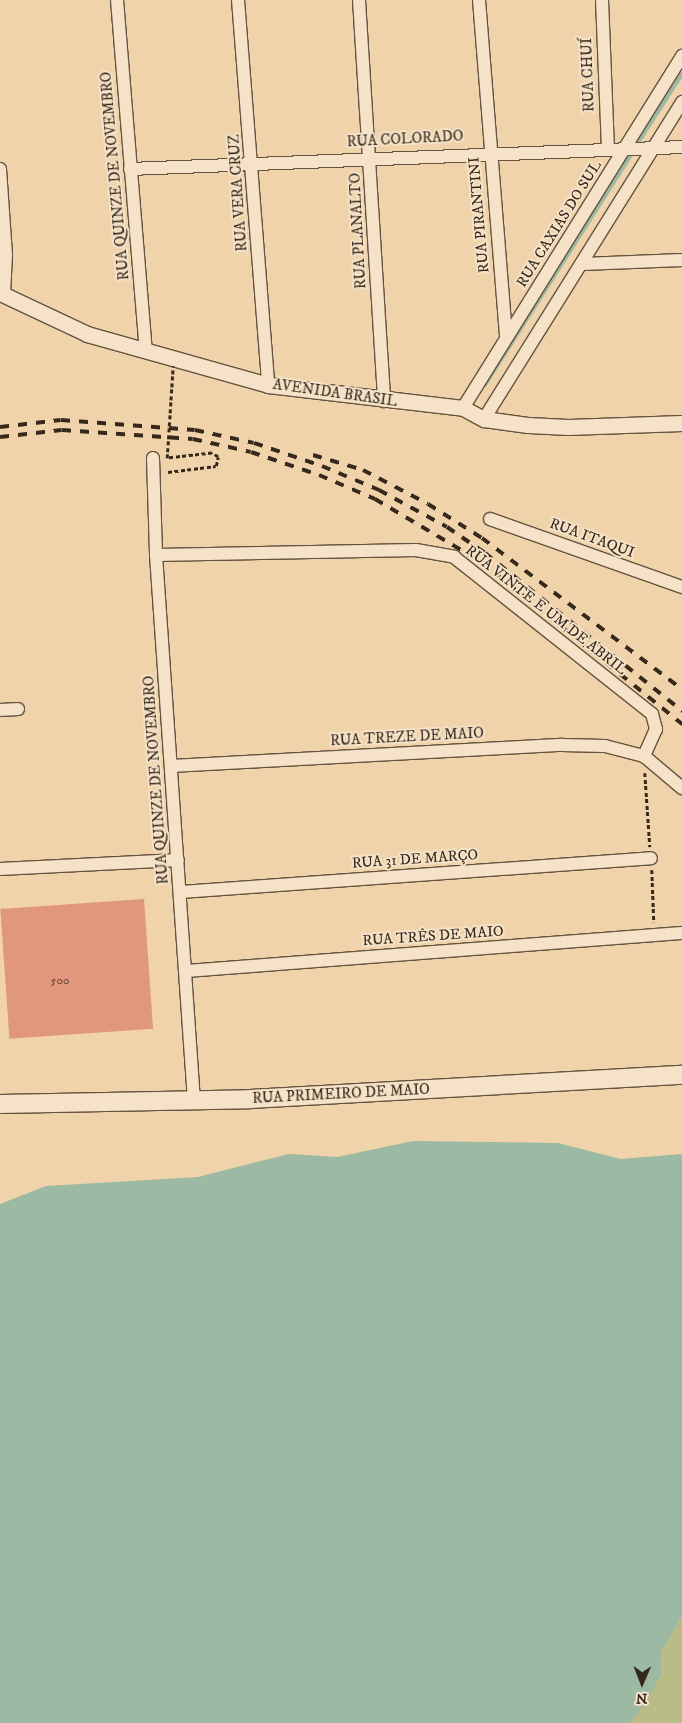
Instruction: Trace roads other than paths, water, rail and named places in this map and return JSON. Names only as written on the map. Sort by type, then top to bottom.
[{"type":"main road","name":"RUA PRIMEIRO DE MAIO","points":[[0,1104],[194,1100],[682,1075]]},
{"type":"street","name":"RUA QUINZE DE NOVEMBRO","points":[[117,0],[146,350]]},
{"type":"street","name":"RUA VERA CRUZ","points":[[238,0],[268,385]]},
{"type":"street","name":"RUA PLANALTO","points":[[360,0],[371,157],[384,401]]},
{"type":"street","name":"RUA PIRANTINI","points":[[479,0],[506,337]]},
{"type":"street","name":"RUA CHUÍ","points":[[602,0],[608,148]]},
{"type":"street","name":"RUA CAXIAS DO SUL","points":[[463,408],[506,337],[628,149],[682,56]]},
{"type":"street","points":[[484,419],[583,264],[682,102]]},
{"type":"street","name":"RUA COLORADO","points":[[130,169],[490,151],[628,149],[682,146]]},
{"type":"street","points":[[0,169],[6,255],[2,294]]},
{"type":"street","points":[[583,264],[682,260]]},
{"type":"street","name":"AVENIDA BRASIL","points":[[2,294],[62,325],[268,385],[384,401],[463,408],[484,419],[568,427],[682,423]]},
{"type":"street","name":"RUA QUINZE DE NOVEMBRO","points":[[153,458],[156,555],[194,1100]]},
{"type":"street","name":"RUA ITAQUI","points":[[490,519],[682,587]]},
{"type":"street","name":"RUA VINTE E UM DE ABRIL","points":[[156,555],[416,550],[454,557],[652,714],[656,729],[644,756]]},
{"type":"street","points":[[0,710],[18,709]]},
{"type":"street","name":"RUA TREZE DE MAIO","points":[[171,766],[562,745],[605,746],[644,756]]},
{"type":"street","points":[[644,756],[682,788]]},
{"type":"street","name":"RUA 31 DE MARÇO","points":[[180,892],[651,858]]},
{"type":"street","points":[[0,869],[178,860]]},
{"type":"street","name":"RUA TRÊS DE MAIO","points":[[186,971],[682,933]]},
{"type":"waterway","points":[[636,146],[682,74]]},
{"type":"waterway","points":[[485,385],[633,152]]},
{"type":"railway","points":[[0,427],[61,420],[195,430],[254,443],[322,466],[379,490],[447,527],[485,553],[682,711]]},
{"type":"railway","points":[[0,437],[62,430],[193,439],[251,452],[319,475],[375,499],[480,561],[682,724]]},
{"type":"railway","points":[[313,455],[363,470],[428,504],[482,538],[682,689]]}]
